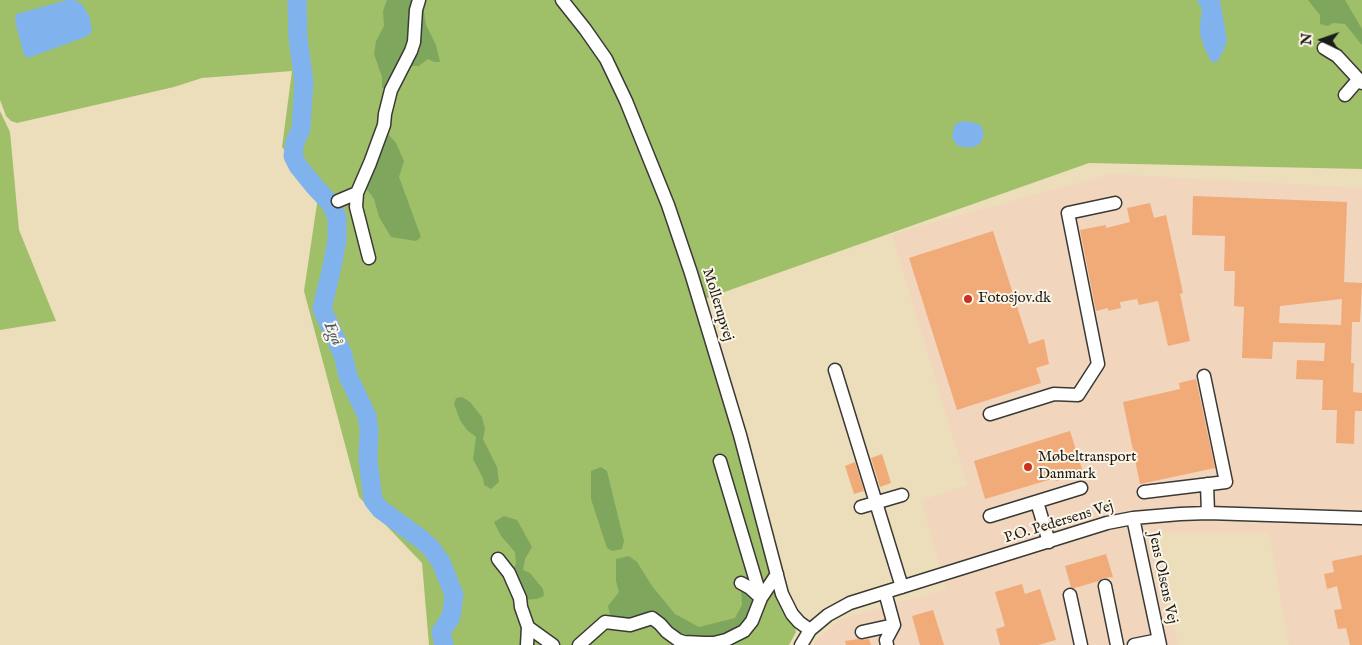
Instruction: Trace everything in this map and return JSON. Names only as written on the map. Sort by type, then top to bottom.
[{"type":"street","points":[[369,258],[356,207],[357,193],[384,125],[391,90],[414,42],[416,10],[419,0]]},
{"type":"street","name":"Mollerupvej","points":[[562,0],[606,59],[626,101],[668,205],[691,272],[740,435],[782,594],[798,622],[810,630]]},
{"type":"street","points":[[1324,48],[1337,56],[1360,82],[1345,95]]},
{"type":"street","points":[[338,200],[357,193]]},
{"type":"street","points":[[990,414],[1054,394],[1078,395],[1098,364],[1068,213],[1115,204]]},
{"type":"street","points":[[835,370],[902,587]]},
{"type":"street","points":[[1144,492],[1226,482],[1204,376]]},
{"type":"street","points":[[720,461],[761,598]]},
{"type":"street","points":[[1207,484],[1208,513]]},
{"type":"street","points":[[990,516],[1081,488]]},
{"type":"street","points":[[861,507],[902,495]]},
{"type":"street","points":[[1038,502],[1050,542]]},
{"type":"street","name":"P.O. Pedersens Vej","points":[[801,645],[810,630],[828,615],[850,603],[1107,523],[1133,518],[1208,513],[1362,518]]},
{"type":"street","name":"Jens Olsens Vej","points":[[1133,518],[1160,642]]},
{"type":"street","points":[[498,559],[509,573],[516,588],[528,627],[527,645]]},
{"type":"street","points":[[736,645],[752,621],[761,598],[777,574]]},
{"type":"street","points":[[741,583],[761,598]]},
{"type":"street","points":[[1104,586],[1117,645]]},
{"type":"street","points":[[885,592],[894,625],[886,640],[887,645]]},
{"type":"street","points":[[1070,595],[1081,645]]},
{"type":"street","points":[[579,645],[605,622],[630,625],[652,618],[666,632],[684,642],[704,643],[726,640],[744,632]]},
{"type":"street","points":[[862,632],[894,625]]},
{"type":"street","points":[[528,627],[553,645]]},
{"type":"street","points":[[1134,645],[1160,642]]},
{"type":"shaded area","points":[[1110,174],[1362,188],[1362,645],[1289,645],[1269,533],[1164,533],[1155,544],[1178,645],[814,645],[816,640],[842,619],[947,589],[921,501],[967,485],[892,234]]},
{"type":"green space","points":[[0,0],[295,0],[292,64],[299,22],[297,0],[1362,0],[1362,169],[1089,163],[696,302],[794,624],[796,632],[789,645],[429,645],[422,563],[359,497],[304,291],[318,197],[282,147],[292,71],[202,78],[174,87],[17,123],[11,121],[6,116],[0,100]]},
{"type":"green space","points":[[387,0],[415,0],[406,56],[387,88],[382,88],[382,77],[374,54],[376,41],[384,26],[383,11]]},
{"type":"green space","points":[[1308,0],[1345,0],[1362,29],[1362,45],[1345,24],[1333,23],[1328,26],[1320,24],[1320,15]]},
{"type":"green space","points":[[423,6],[426,25],[436,45],[440,62],[428,59],[419,66],[411,66],[409,64]]},
{"type":"green space","points":[[0,111],[10,132],[19,230],[56,321],[0,330]]},
{"type":"green space","points":[[389,135],[396,143],[404,161],[399,177],[421,237],[416,241],[391,237],[379,217],[374,199],[366,188],[366,182],[382,139]]},
{"type":"green space","points":[[462,397],[470,402],[482,417],[485,429],[483,439],[497,467],[499,482],[491,489],[484,485],[483,478],[473,459],[476,437],[467,430],[460,420],[454,404],[456,398]]},
{"type":"green space","points":[[601,467],[607,471],[624,541],[622,549],[612,551],[607,548],[591,499],[591,471]]},
{"type":"green space","points":[[504,516],[517,520],[532,547],[525,559],[523,570],[530,573],[543,589],[544,596],[537,599],[522,600],[512,571],[516,564],[515,552],[501,536],[494,522]]},
{"type":"green space","points":[[629,556],[637,562],[652,586],[675,614],[699,627],[735,618],[742,605],[741,589],[756,599],[743,625],[726,634],[699,637],[671,631],[652,614],[630,617],[623,621],[611,619],[608,606],[619,592],[616,581],[616,559]]},
{"type":"water","points":[[67,0],[74,0],[82,4],[90,18],[92,31],[88,36],[28,58],[24,55],[15,21],[16,14]]},
{"type":"water","points":[[1198,0],[1220,0],[1227,40],[1223,52],[1216,63],[1211,61],[1200,34],[1202,9]]},
{"type":"water","points":[[966,121],[981,125],[984,134],[980,144],[971,148],[958,146],[952,138],[954,126],[959,122]]},
{"type":"building","points":[[1193,196],[1347,202],[1344,282],[1362,283],[1360,322],[1352,322],[1351,363],[1354,363],[1353,392],[1362,393],[1362,411],[1355,411],[1354,444],[1336,443],[1337,410],[1322,410],[1323,380],[1296,379],[1297,360],[1324,361],[1325,343],[1273,342],[1272,359],[1242,358],[1244,307],[1234,306],[1235,271],[1224,271],[1225,236],[1192,235]],"holes":[[[1342,299],[1341,325],[1279,323],[1280,306]]]},
{"type":"building","points":[[1150,203],[1154,218],[1166,215],[1183,293],[1180,294],[1190,341],[1168,346],[1158,301],[1139,305],[1137,299],[1120,302],[1121,308],[1108,311],[1108,308],[1096,311],[1080,230],[1106,225],[1106,228],[1130,222],[1127,208]]},
{"type":"building","name":"Fotosjov.dk","points":[[993,231],[1029,344],[1044,339],[1049,364],[1036,368],[1041,383],[957,410],[909,258]]},
{"type":"building","points":[[1196,379],[1215,468],[1140,484],[1123,402],[1180,389],[1179,383]]},
{"type":"building","name":"Møbeltransport Danmark","points":[[1070,431],[1083,472],[1056,481],[1055,478],[985,499],[974,461]]},
{"type":"building","points":[[882,454],[891,483],[880,487],[871,458]]},
{"type":"building","points":[[855,462],[864,491],[854,494],[845,466]]},
{"type":"building","points":[[1106,554],[1113,577],[1103,578],[1099,581],[1074,588],[1071,587],[1065,566]]},
{"type":"building","points":[[1362,555],[1362,645],[1350,645],[1346,628],[1338,629],[1334,610],[1342,609],[1337,586],[1327,589],[1324,574],[1334,572],[1332,561]]},
{"type":"building","points":[[1022,584],[1025,594],[1040,589],[1056,640],[1038,645],[1000,645],[996,629],[1005,626],[995,592]]},
{"type":"building","points":[[933,610],[944,645],[920,645],[912,616]]},
{"type":"building","points":[[869,639],[871,645],[846,645],[845,641]]},
{"type":"waterway","name":"Egå","points":[[297,0],[298,39],[304,81],[301,129],[295,142],[293,156],[298,166],[332,205],[337,218],[337,239],[322,309],[343,355],[348,376],[367,416],[369,430],[368,459],[373,500],[380,509],[431,548],[441,562],[454,595],[451,617],[441,632],[444,645]]},
{"type":"place","name":"Fotosjov.dk","points":[[968,299]]},
{"type":"place","name":"Møbeltransport Danmark","points":[[1028,467]]}]
